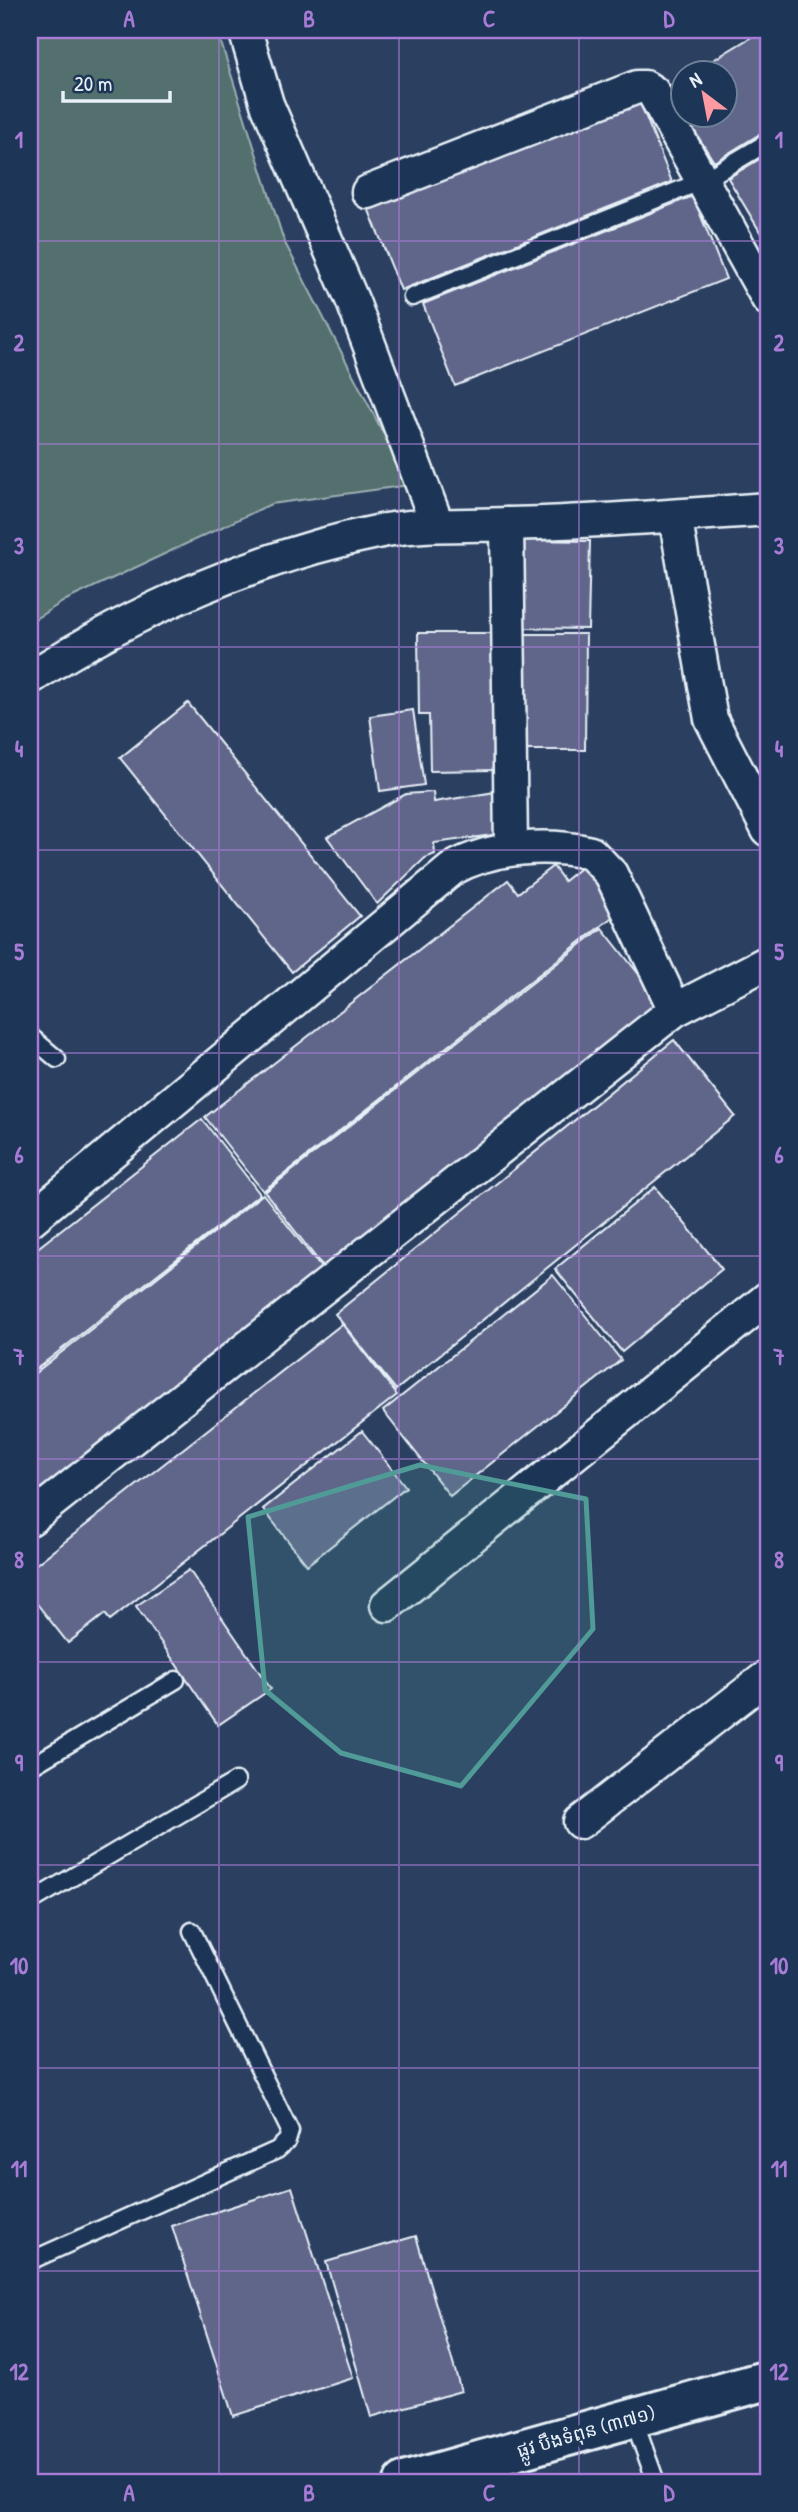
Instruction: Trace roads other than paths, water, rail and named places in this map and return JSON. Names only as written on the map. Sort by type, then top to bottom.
[{"type":"main road","name":"ផ្លូវ បឹងទំពុន (៣៧១)","points":[[404,2482],[768,2380]]},
{"type":"street","points":[[246,30],[267,104],[353,302],[437,524]]},
{"type":"street","points":[[368,192],[637,87],[645,87],[653,92],[768,299]]},
{"type":"street","points":[[30,678],[152,609],[291,555],[386,530],[437,524],[507,524],[768,509]]},
{"type":"street","points":[[675,516],[711,719],[768,830]]},
{"type":"street","points":[[507,524],[511,849]]},
{"type":"street","points":[[30,1220],[452,869],[465,862],[511,849],[592,853],[611,874],[675,1010]]},
{"type":"street","points":[[30,1519],[675,1010],[768,962]]},
{"type":"street","points":[[387,1605],[768,1298]]},
{"type":"street","points":[[580,1822],[768,1676]]},
{"type":"lane","points":[[412,298],[702,181],[768,142]]},
{"type":"lane","points":[[30,1036],[57,1059]]},
{"type":"lane","points":[[30,1767],[176,1680]]},
{"type":"lane","points":[[30,1902],[236,1781]]},
{"type":"lane","points":[[30,2260],[277,2150],[287,2141],[290,2131],[192,1931]]},
{"type":"lane","points":[[634,2418],[656,2482]]}]
